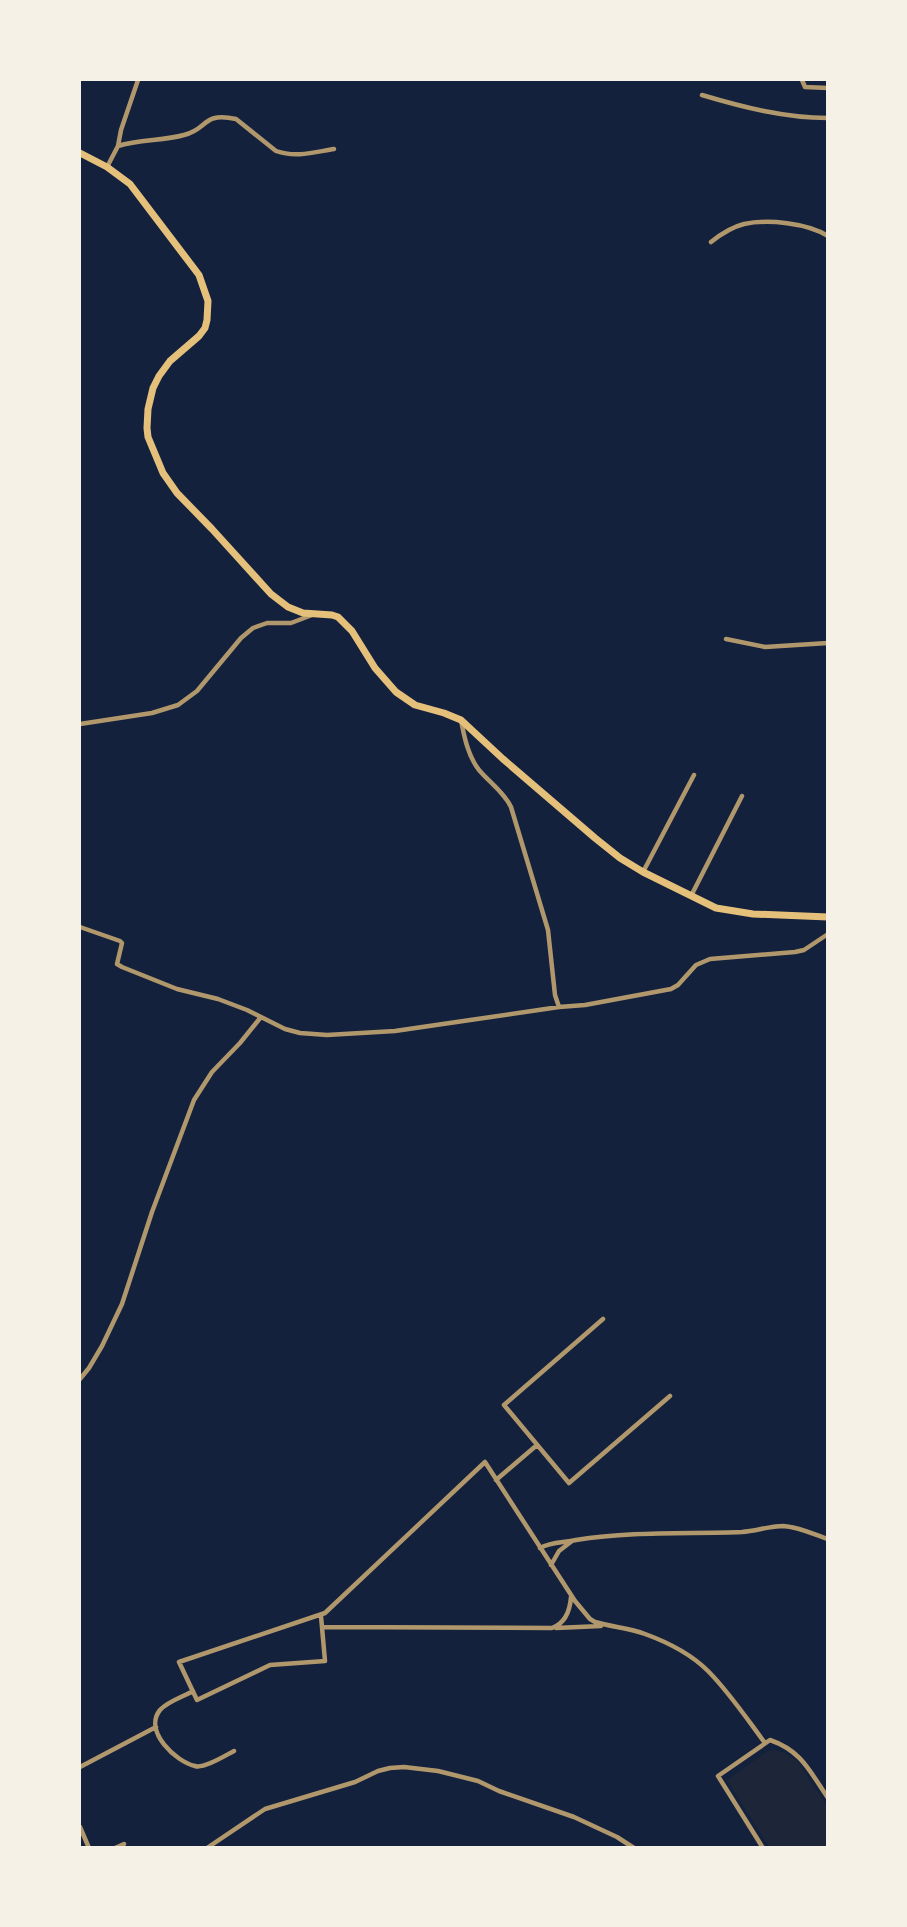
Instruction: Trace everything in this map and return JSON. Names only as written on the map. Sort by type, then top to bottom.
[{"type":"main road","points":[[80,153],[107,167],[130,184],[199,275],[208,302],[205,328],[164,368],[150,398],[147,429],[163,473],[184,501],[212,528],[271,594],[295,610],[332,615],[343,621],[352,631],[375,668],[396,692],[422,708],[461,720],[595,838],[620,858],[643,872],[716,908],[742,913],[828,917]]},
{"type":"street","points":[[107,167],[118,146],[138,80]]},
{"type":"street","points":[[802,80],[805,87],[828,88]]},
{"type":"street","points":[[702,95],[748,108],[812,118],[828,118]]},
{"type":"street","points":[[118,146],[184,135],[198,129],[211,118],[229,118],[236,119],[276,151],[284,154],[304,154],[334,149]]},
{"type":"street","points":[[711,242],[734,227],[752,223],[777,223],[811,228],[828,236]]},
{"type":"street","points":[[80,724],[152,713],[178,705],[197,691],[253,628],[267,623],[297,622],[315,614]]},
{"type":"street","points":[[726,639],[765,647],[828,642]]},
{"type":"street","points":[[461,720],[471,757],[511,807],[548,930],[555,994],[559,1006]]},
{"type":"street","points":[[643,872],[694,775]]},
{"type":"street","points":[[691,896],[742,796]]},
{"type":"street","points":[[80,927],[120,941],[122,943],[117,964],[122,967],[177,989],[218,999],[300,1034],[394,1031],[559,1006],[585,1005],[661,992],[678,985],[692,969],[702,962],[724,957],[804,950],[828,934]]},
{"type":"street","points":[[80,1379],[102,1346],[122,1304],[152,1212],[194,1100],[212,1072],[261,1017]]},
{"type":"street","points":[[603,1319],[504,1406],[569,1483],[670,1396]]},
{"type":"street","points":[[496,1480],[537,1445]]},
{"type":"street","points":[[321,1616],[325,1661],[270,1665],[197,1700],[179,1662],[321,1616],[485,1462],[551,1565],[590,1619],[644,1634],[692,1658],[717,1682],[765,1743]]},
{"type":"street","points":[[540,1548],[556,1542],[605,1536],[746,1532],[781,1526],[803,1530],[828,1539]]},
{"type":"street","points":[[551,1565],[559,1551],[572,1541]]},
{"type":"street","points":[[552,1628],[564,1621],[571,1594]]},
{"type":"street","points":[[322,1627],[567,1629],[607,1625]]},
{"type":"street","points":[[193,1691],[161,1709],[157,1715],[157,1734],[164,1745],[179,1758],[195,1767],[234,1751]]},
{"type":"street","points":[[80,1767],[156,1727]]},
{"type":"street","points":[[763,1848],[718,1776],[770,1740],[794,1751],[802,1759],[828,1798]]},
{"type":"street","points":[[207,1848],[265,1809],[355,1782],[378,1771],[404,1767],[438,1771],[478,1781],[499,1791],[574,1817],[617,1837],[634,1848]]},
{"type":"street","points":[[80,1827],[89,1848]]},
{"type":"street","points":[[115,1848],[124,1844]]},
{"type":"shaded area","points":[[773,1750],[785,1753],[798,1762],[827,1806],[827,1847],[769,1847],[727,1780]]}]
